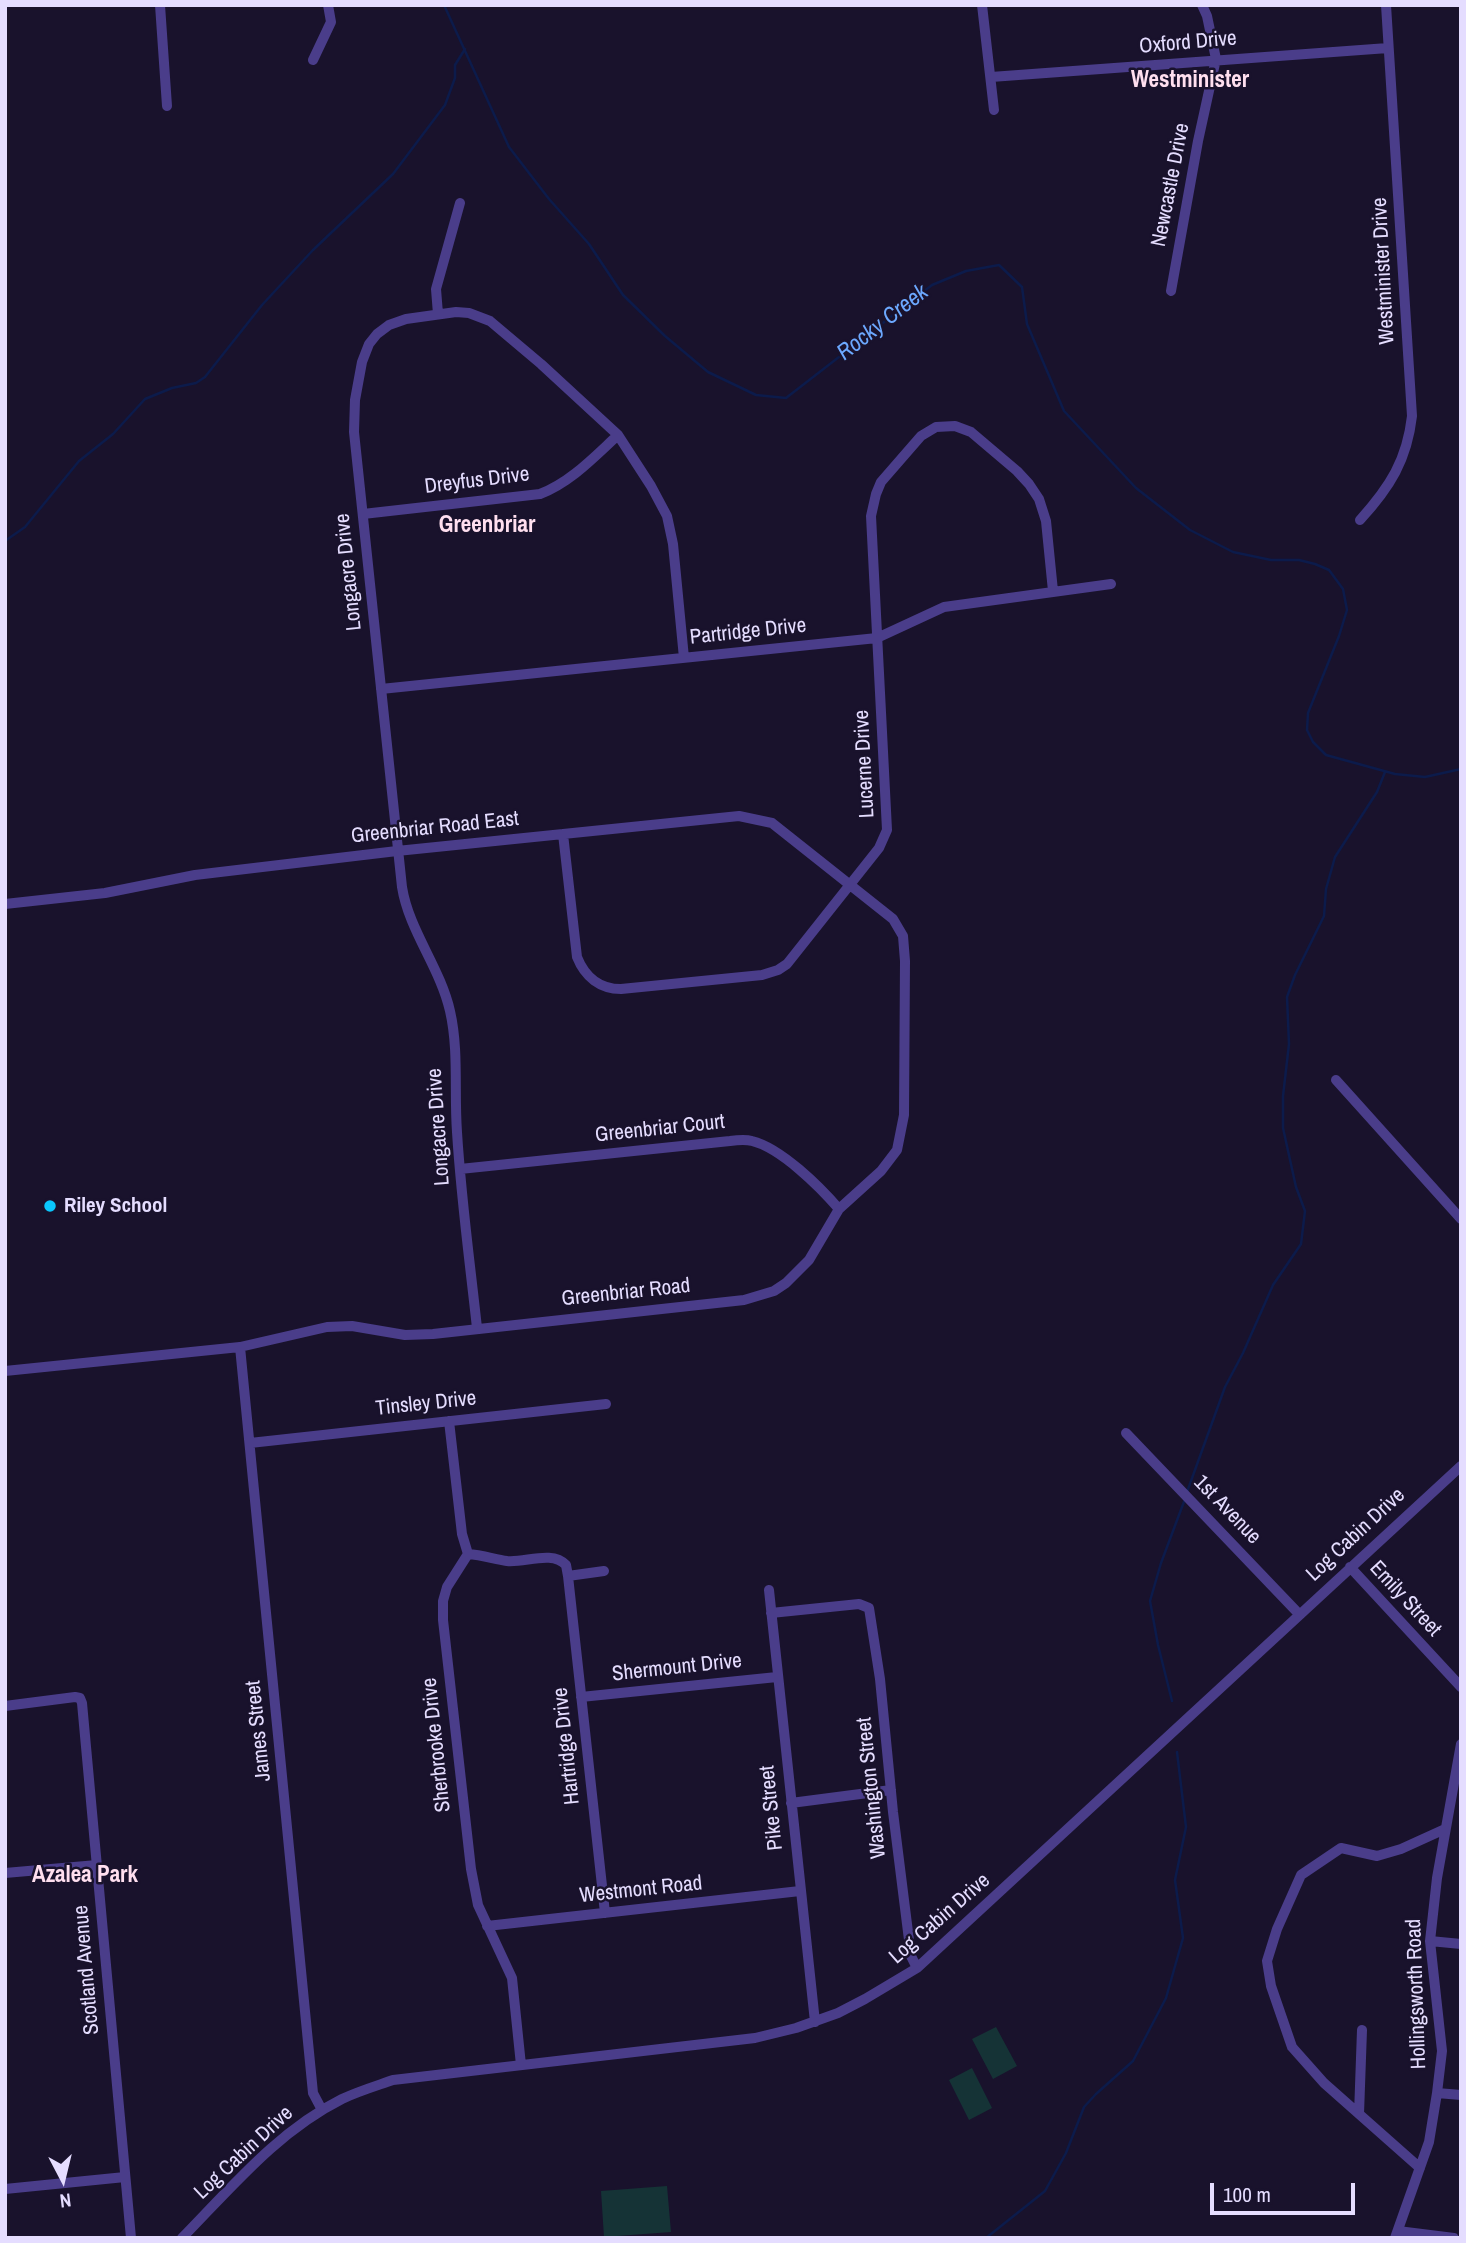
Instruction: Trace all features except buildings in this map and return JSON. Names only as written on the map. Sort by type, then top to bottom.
[{"type":"street","points":[[160,5],[167,106]]},
{"type":"street","points":[[313,61],[331,22],[328,5]]},
{"type":"street","points":[[982,5],[994,110]]},
{"type":"street","name":"Newcastle Drive","points":[[1171,291],[1216,59],[1208,16],[1202,5]]},
{"type":"street","name":"Westminister Drive","points":[[1360,520],[1375,504],[1400,466],[1412,416],[1386,5]]},
{"type":"street","name":"Oxford Drive","points":[[991,77],[1388,48]]},
{"type":"street","points":[[438,314],[436,289],[460,203]]},
{"type":"street","name":"Longacre Drive","points":[[477,1328],[455,1109],[453,1028],[450,1009],[437,974],[404,902],[354,432],[355,400],[363,355],[377,334],[389,325],[406,319],[438,314],[469,313],[490,321],[618,435],[645,475],[667,516],[673,544],[684,658]]},
{"type":"street","name":"Lucerne Drive","points":[[563,834],[577,957],[581,967],[592,979],[612,989],[770,973],[787,964],[880,848],[887,830],[871,516],[881,482],[921,436],[936,427],[955,426],[971,432],[1030,484],[1039,499],[1046,521],[1053,591]]},
{"type":"street","name":"Dreyfus Drive","points":[[363,514],[540,494],[567,480],[618,435]]},
{"type":"street","name":"Partridge Drive","points":[[381,689],[877,638],[944,607],[1111,584]]},
{"type":"street","name":"Greenbriar Road East","points":[[5,904],[105,893],[195,875],[397,851],[740,816],[772,823],[850,884]]},
{"type":"street","name":"Greenbriar Road","points":[[5,1371],[240,1347],[327,1327],[352,1326],[405,1335],[433,1334],[744,1300],[774,1291],[809,1260],[839,1209],[881,1171],[897,1150],[904,1115],[903,936],[893,919],[850,884]]},
{"type":"street","points":[[1336,1080],[1461,1219]]},
{"type":"street","name":"Greenbriar Court","points":[[460,1169],[730,1141],[753,1141],[798,1169],[839,1209]]},
{"type":"street","name":"James Street","points":[[240,1347],[313,2093],[321,2110]]},
{"type":"street","name":"Tinsley Drive","points":[[250,1443],[606,1404]]},
{"type":"street","points":[[449,1421],[462,1534],[468,1554],[511,1561],[554,1558],[566,1565],[568,1576],[604,1571]]},
{"type":"street","name":"1st Avenue","points":[[1126,1433],[1299,1614]]},
{"type":"street","name":"Log Cabin Drive","points":[[183,2238],[279,2141],[321,2110],[344,2098],[394,2080],[755,2038],[815,2022],[865,1999],[917,1968],[1461,1466]]},
{"type":"street","name":"Sherbrooke Drive","points":[[468,1554],[447,1587],[443,1601],[443,1620],[471,1869],[478,1905],[512,1978],[521,2065]]},
{"type":"street","name":"Emily Street","points":[[1350,1567],[1461,1687]]},
{"type":"street","name":"Hartridge Drive","points":[[568,1576],[605,1913]]},
{"type":"street","name":"Pike Street","points":[[769,1590],[815,2022]]},
{"type":"street","name":"Washington Street","points":[[771,1613],[865,1605],[871,1612],[911,1956],[917,1968]]},
{"type":"street","name":"Shermount Drive","points":[[581,1697],[777,1677]]},
{"type":"street","name":"Scotland Avenue","points":[[5,1706],[75,1697],[80,1698],[82,1703],[131,2238]]},
{"type":"street","name":"Hollingsworth Road","points":[[1396,2234],[1429,2141],[1437,2093],[1442,2051],[1430,1941],[1445,1829],[1461,1744]]},
{"type":"street","points":[[790,1803],[891,1790]]},
{"type":"street","points":[[1420,2168],[1324,2083],[1292,2047],[1271,1986],[1267,1961],[1277,1929],[1301,1875],[1341,1848],[1377,1856],[1401,1849],[1445,1829]]},
{"type":"street","points":[[5,1873],[97,1865]]},
{"type":"street","name":"Westmont Road","points":[[486,1926],[800,1891]]},
{"type":"street","points":[[1430,1941],[1461,1944]]},
{"type":"street","points":[[1359,2114],[1362,2030]]},
{"type":"street","points":[[1437,2093],[1461,2095]]},
{"type":"street","points":[[5,2189],[125,2177]]},
{"type":"street","points":[[1396,2234],[1454,2238]]},
{"type":"green space","points":[[996,2027],[1017,2066],[993,2079],[972,2039]]},
{"type":"green space","points":[[972,2068],[992,2108],[969,2120],[949,2080]]},
{"type":"green space","points":[[667,2186],[671,2232],[604,2237],[601,2191]]},
{"type":"waterway","name":"Rocky Creek","points":[[444,5],[509,147],[549,199],[589,244],[623,295],[665,336],[708,372],[756,395],[786,398],[932,285],[966,271],[999,265],[1022,287],[1027,324],[1064,411],[1136,488],[1190,530],[1233,552],[1271,560],[1299,560],[1315,564],[1329,570],[1343,589],[1347,610],[1308,713],[1307,730],[1313,742],[1326,755],[1395,774],[1425,777],[1461,769]]},
{"type":"waterway","points":[[5,541],[25,527],[79,461],[113,434],[145,399],[172,388],[196,383],[205,377],[262,305],[313,250],[393,174],[445,105],[455,78],[455,65],[465,49]]},
{"type":"waterway","points":[[1187,1492],[1225,1387],[1273,1285],[1301,1244],[1305,1211],[1296,1187],[1283,1128],[1283,1096],[1289,1044],[1287,997],[1324,916],[1326,889],[1335,857],[1377,792],[1385,772]]},
{"type":"waterway","points":[[1172,1701],[1150,1601],[1185,1499]]},
{"type":"waterway","points":[[986,2238],[1045,2191],[1066,2153],[1084,2107],[1133,2061],[1166,1998],[1183,1938],[1175,1880],[1186,1827],[1177,1752]]},
{"type":"place","name":"Riley School","points":[[50,1206]]},
{"type":"district","name":"Westminister","points":[[1190,81]]},
{"type":"district","name":"Greenbriar","points":[[487,526]]},
{"type":"district","name":"Azalea Park","points":[[85,1876]]}]
